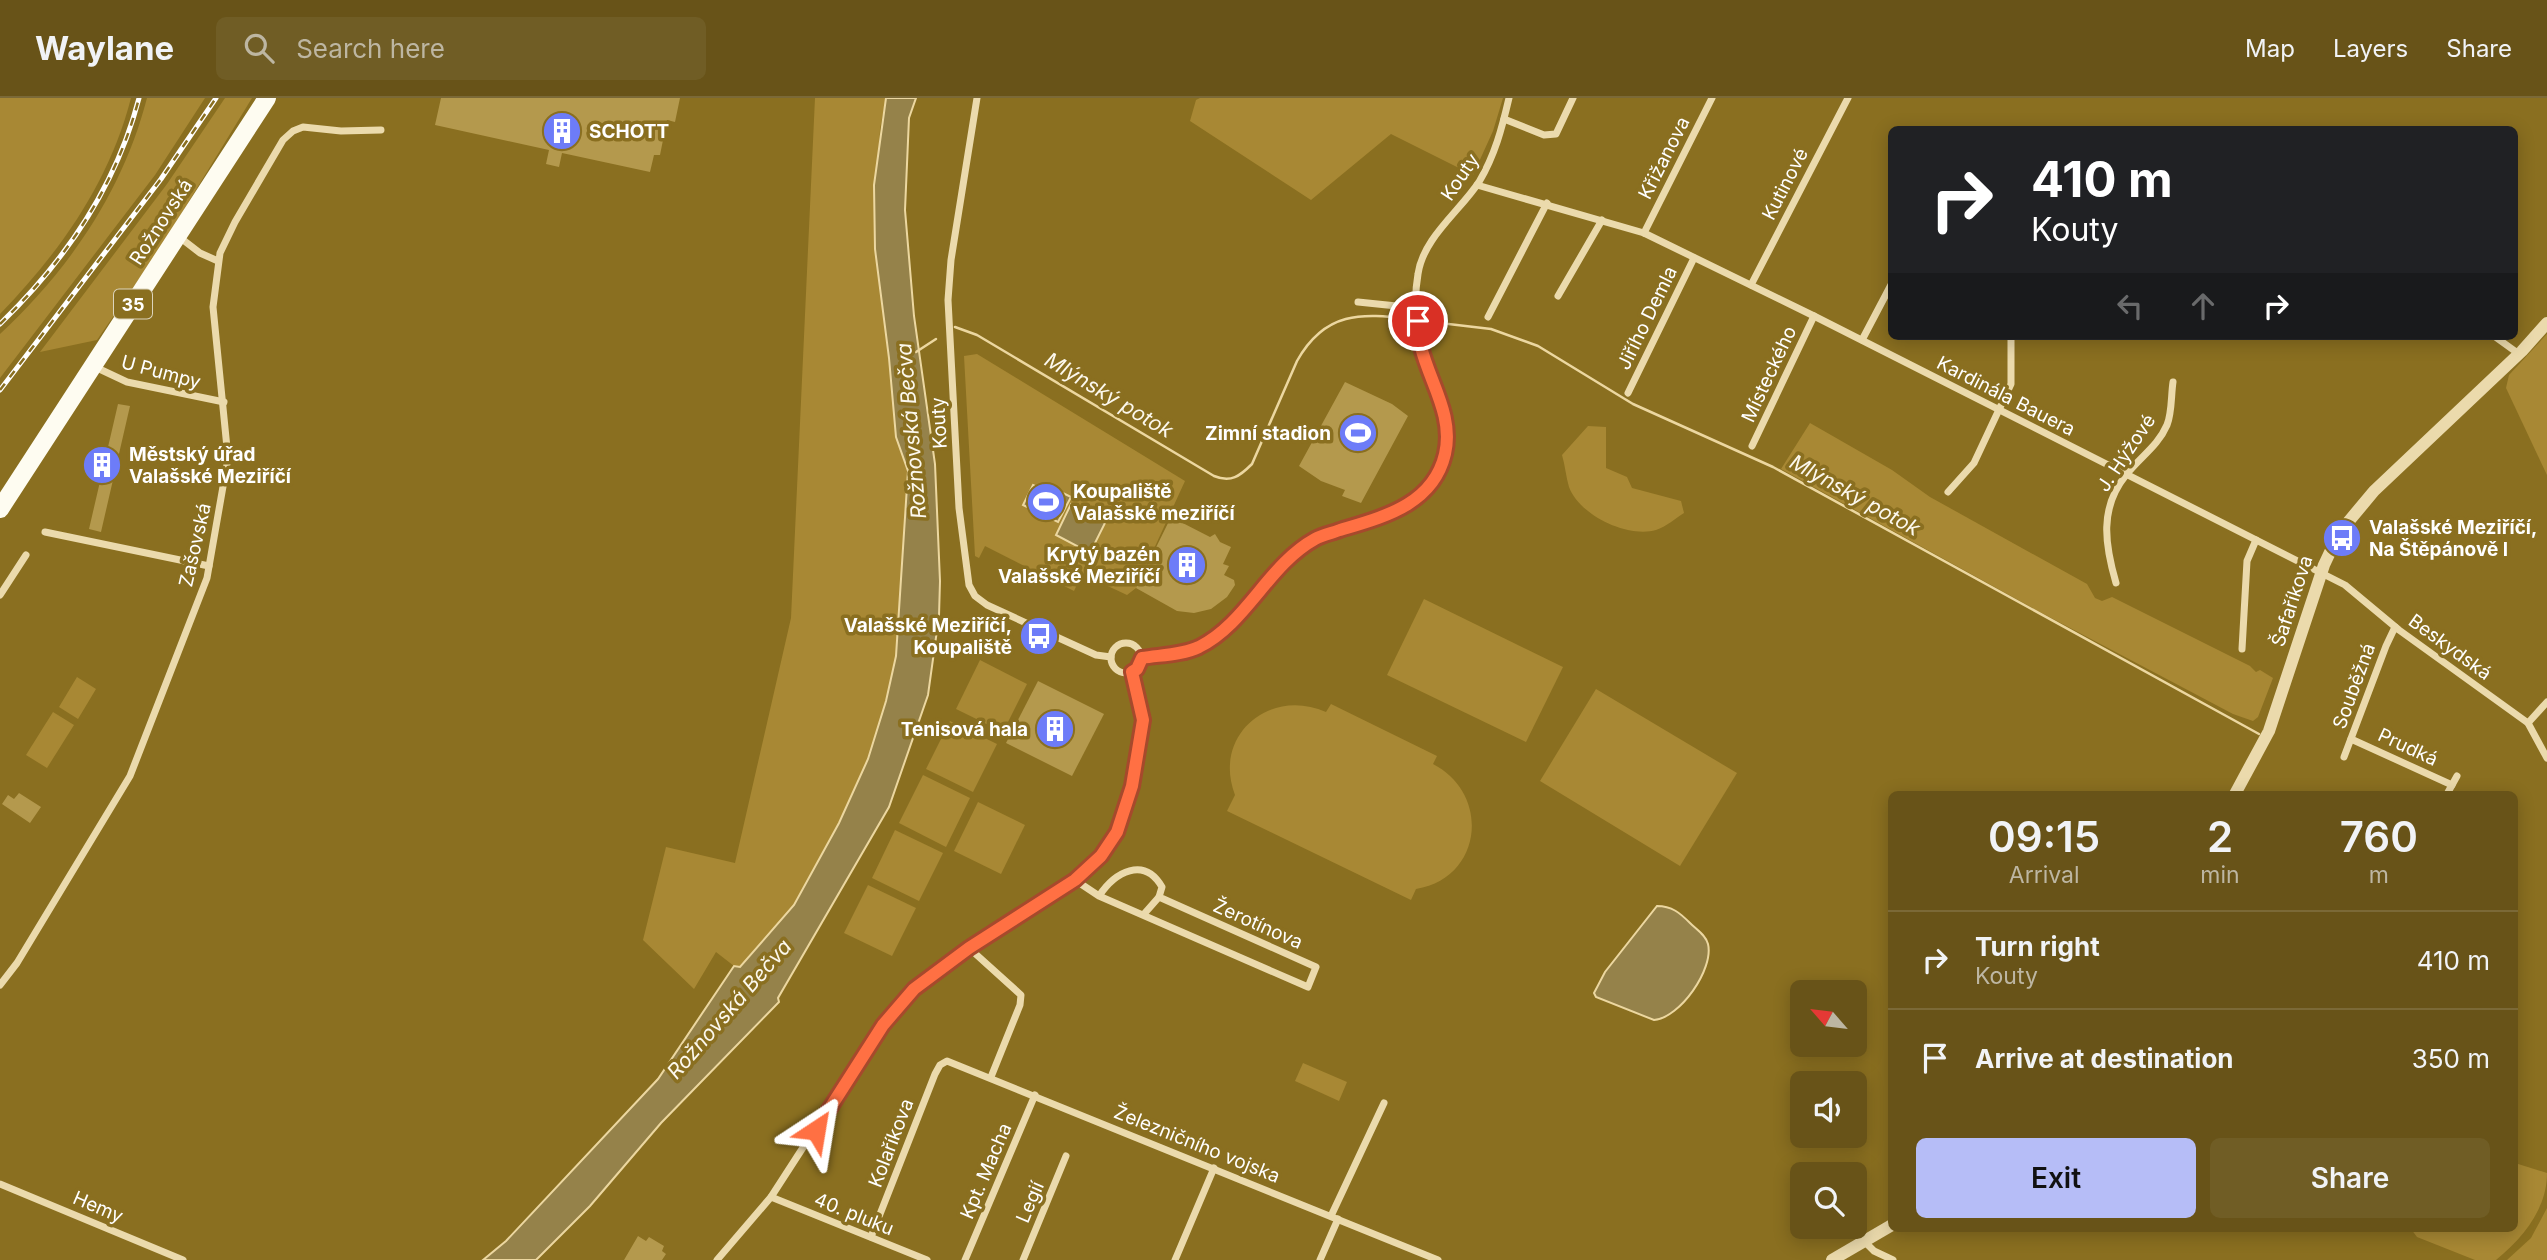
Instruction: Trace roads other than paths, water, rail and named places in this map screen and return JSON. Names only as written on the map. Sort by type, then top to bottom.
[{"type":"main road","name":"Rožnovská","points":[[0,509],[267,98]]},
{"type":"street","name":"Kouty","points":[[977,98],[951,260],[948,310],[959,508],[969,585],[975,596],[987,605],[1096,655],[1111,657],[1115,668],[1126,673],[1132,672]]},
{"type":"street","name":"Kouty","points":[[1142,658],[1197,647],[1224,628],[1288,559],[1315,538],[1388,515],[1407,506],[1424,492],[1437,475],[1445,456],[1448,437],[1446,418],[1420,345],[1416,308],[1418,272],[1438,234],[1477,185],[1491,162],[1509,98]]},
{"type":"street","points":[[1504,119],[1550,136],[1556,134],[1573,98]]},
{"type":"street","name":"Křižanova","points":[[1644,233],[1712,98]]},
{"type":"street","name":"Kutinové","points":[[1751,285],[1848,98]]},
{"type":"street","name":"Zašovská","points":[[0,985],[18,962],[130,776],[148,736],[209,566],[228,457],[213,307],[221,247],[289,134],[303,127],[341,131],[381,130]]},
{"type":"street","name":"Kardinála Bauera","points":[[1477,185],[1644,233],[1862,340],[2321,573]]},
{"type":"street","points":[[1489,317],[1547,203]]},
{"type":"street","points":[[1558,296],[1602,220]]},
{"type":"street","points":[[178,235],[200,253],[218,261]]},
{"type":"street","name":"Jiřího Demla","points":[[1628,393],[1694,257]]},
{"type":"street","points":[[1862,340],[1888,291]]},
{"type":"street","points":[[1358,302],[1416,308]]},
{"type":"street","name":"Místeckého","points":[[1752,446],[1814,316]]},
{"type":"street","name":"Šafaříkova","points":[[2237,791],[2269,731],[2321,573],[2339,533],[2354,512],[2519,354],[2545,325]]},
{"type":"street","points":[[1948,492],[1974,463],[2011,384],[2011,340]]},
{"type":"street","points":[[2500,340],[2519,354]]},
{"type":"street","name":"U Pumpy","points":[[93,366],[127,382],[223,402]]},
{"type":"street","name":"J. Hýžové","points":[[2116,583],[2107,552],[2105,524],[2113,497],[2126,474],[2152,450],[2168,423],[2173,382]]},
{"type":"street","points":[[45,532],[209,566]]},
{"type":"street","points":[[2242,649],[2247,561],[2256,540]]},
{"type":"street","points":[[0,595],[26,555]]},
{"type":"street","name":"Beskydská","points":[[2321,573],[2353,590],[2395,627],[2528,723],[2547,758]]},
{"type":"street","name":"Souběžná","points":[[2344,757],[2395,627]]},
{"type":"street","points":[[717,1260],[771,1196],[883,1025],[914,989],[969,948],[1075,880],[1101,856],[1117,832],[1132,786],[1143,720],[1132,672],[1137,669],[1142,658],[1138,647],[1127,642],[1116,646],[1111,657]]},
{"type":"street","points":[[2528,723],[2547,702]]},
{"type":"street","name":"Prudká","points":[[2351,738],[2452,785]]},
{"type":"street","points":[[2449,791],[2456,776]]},
{"type":"street","points":[[1099,896],[1108,883],[1121,874],[1141,869],[1156,875],[1162,887],[1159,897],[1144,914]]},
{"type":"street","name":"Žerotínova","points":[[1075,880],[1099,896],[1308,987],[1316,967],[1159,897]]},
{"type":"street","points":[[969,948],[1021,995],[1020,1005],[992,1077]]},
{"type":"street","name":"Železničního vojska","points":[[943,1062],[956,1062],[1438,1260]]},
{"type":"street","name":"Kolaříkova","points":[[871,1237],[935,1074],[943,1062]]},
{"type":"street","name":"Kpt. Macha","points":[[965,1260],[1035,1095]]},
{"type":"street","points":[[1320,1260],[1384,1103]]},
{"type":"street","name":"Legií","points":[[1023,1260],[1066,1156]]},
{"type":"street","points":[[1175,1260],[1214,1168]]},
{"type":"street","name":"Hemy","points":[[0,1184],[183,1260]]},
{"type":"street","name":"40. pluku","points":[[771,1196],[927,1260]]},
{"type":"street","points":[[1832,1260],[1888,1227]]},
{"type":"street","points":[[1864,1241],[1874,1251],[1893,1260]]},
{"type":"water","name":"Rožnovská Bečva","points":[[886,98],[916,98],[909,118],[905,210],[914,316],[935,464],[940,581],[939,616],[928,695],[889,807],[778,998],[779,1002],[661,1123],[590,1206],[536,1260],[483,1260],[506,1241],[658,1079],[734,966],[740,967],[794,905],[839,823],[868,759],[886,701],[896,656],[908,471],[896,437],[875,249],[874,185]]},
{"type":"water","name":"Koupaliště Valašské meziříčí","points":[[1033,485],[1060,498],[1063,493],[1071,497],[1058,522],[1023,505]]},
{"type":"water","points":[[1071,504],[1090,513],[1093,507],[1109,515],[1090,553],[1056,535]]},
{"type":"water","points":[[1657,906],[1675,911],[1700,932],[1707,941],[1708,954],[1700,979],[1684,1002],[1664,1017],[1654,1020],[1596,997],[1594,993],[1605,972]]},
{"type":"waterway","name":"Mlýnský potok","points":[[955,327],[977,335],[1214,476],[1225,479],[1239,475],[1252,464],[1297,361],[1320,332],[1332,324],[1360,316],[1411,319]]},
{"type":"waterway","name":"Mlýnský potok","points":[[1423,321],[1491,329],[1538,346],[1633,404],[1773,467],[2259,734]]},
{"type":"waterway","name":"Mlýnský potok","points":[[916,352],[936,339]]},
{"type":"railway","points":[[0,324],[46,275],[85,221],[117,162],[139,98]]},
{"type":"railway","points":[[0,390],[161,179],[216,98]]},
{"type":"place","name":"SCHOTT","points":[[562,131]]},
{"type":"place","name":"Zimní stadion","points":[[1358,433]]},
{"type":"place","name":"Městský úřad Valašské Meziříčí","points":[[102,465]]},
{"type":"place","name":"Koupaliště Valašské meziříčí","points":[[1046,502]]},
{"type":"place","name":"Valašské Meziříčí, Na Štěpánově I","points":[[2342,538]]},
{"type":"place","name":"Krytý bazén Valašské Meziříčí","points":[[1187,565]]},
{"type":"place","name":"Valašské Meziříčí, Koupaliště","points":[[1039,636]]},
{"type":"place","name":"Tenisová hala","points":[[1055,729]]}]
